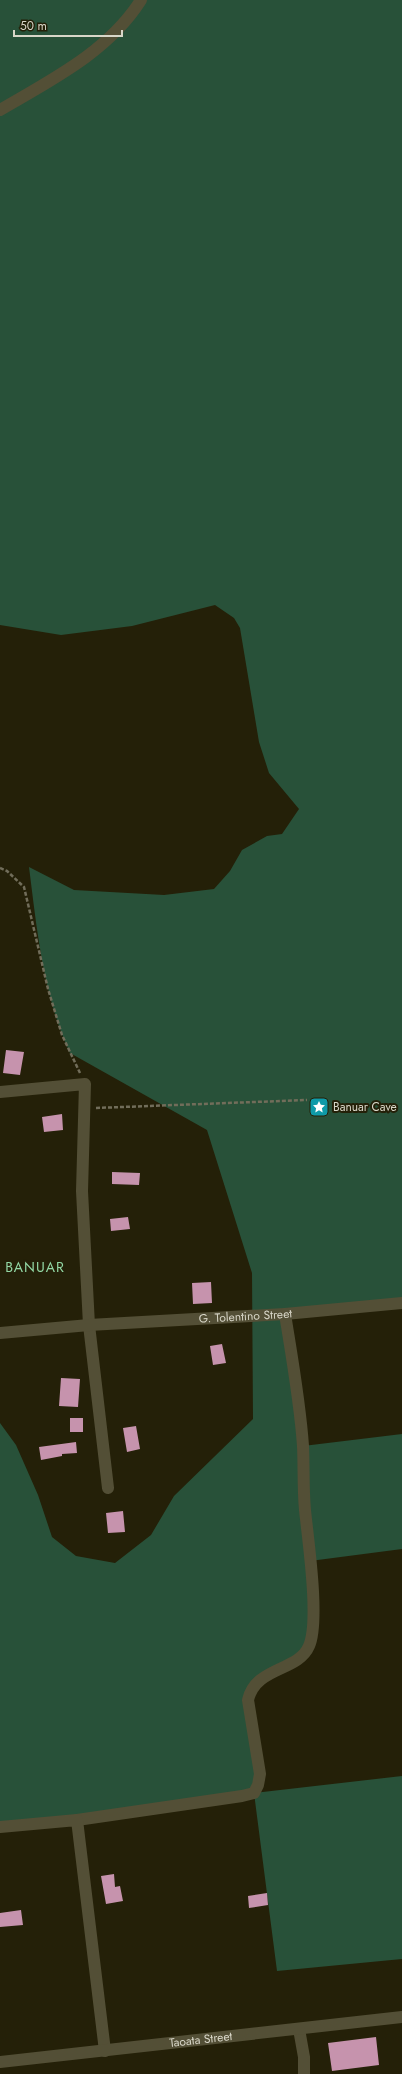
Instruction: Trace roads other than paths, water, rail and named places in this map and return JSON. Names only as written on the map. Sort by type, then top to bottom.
[{"type":"street","points":[[0,110],[76,66],[110,37],[134,11],[141,0]]},
{"type":"street","points":[[0,1092],[85,1084],[86,1109],[82,1191],[89,1325],[108,1488]]},
{"type":"street","name":"G. Tolentino Street","points":[[0,1332],[89,1325],[285,1314],[402,1303]]},
{"type":"street","points":[[0,1827],[77,1820],[254,1793],[258,1785],[260,1774],[248,1700],[250,1692],[254,1685],[267,1674],[301,1657],[309,1646],[313,1630],[313,1608],[305,1508],[303,1446],[297,1391],[285,1314]]},
{"type":"street","points":[[77,1820],[105,2051]]},
{"type":"street","name":"Taoata Street","points":[[0,2062],[402,2017]]},
{"type":"street","points":[[299,2029],[304,2057],[304,2074]]},
{"type":"place","name":"Banuar Cave","points":[[319,1107]]},
{"type":"district","name":"BANUAR","points":[[35,1267]]}]
